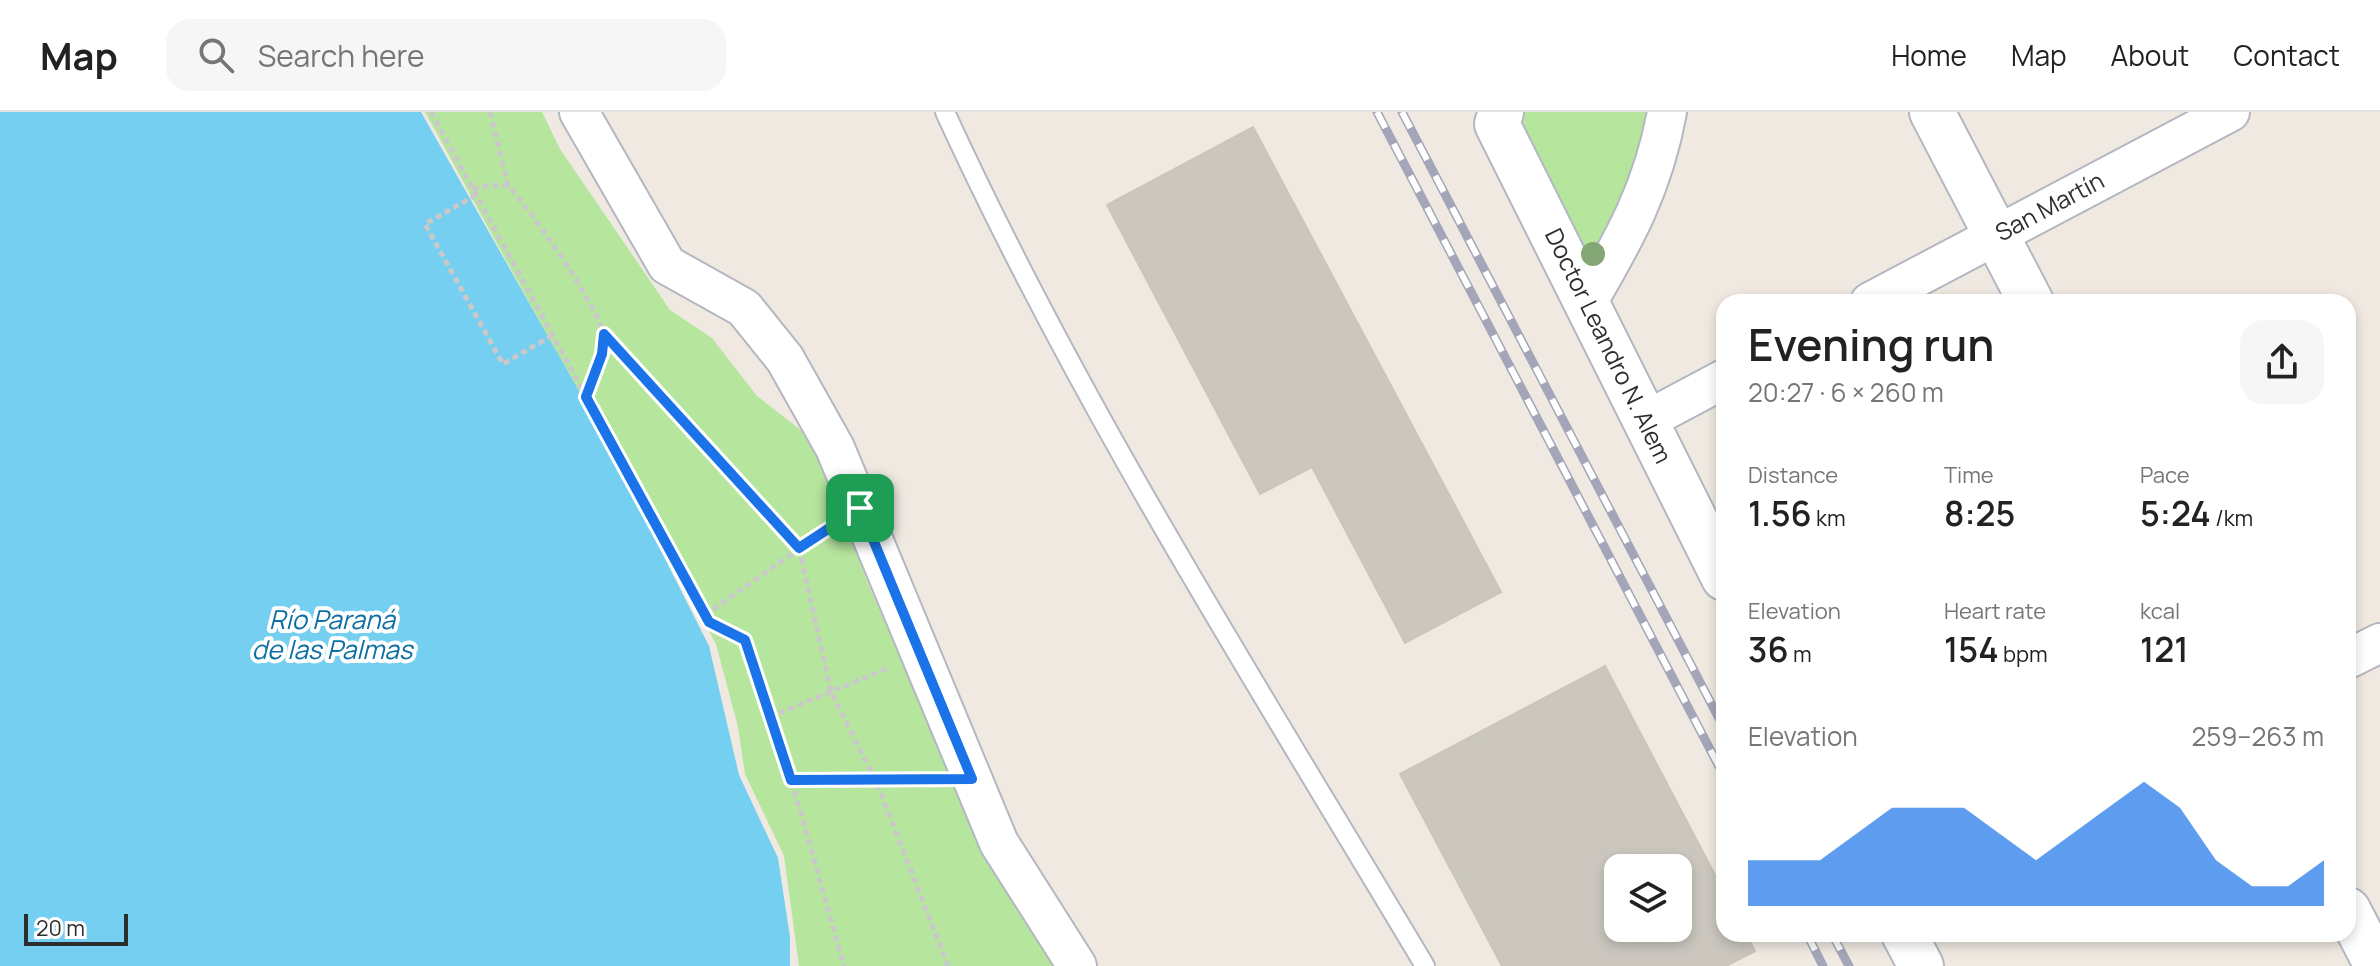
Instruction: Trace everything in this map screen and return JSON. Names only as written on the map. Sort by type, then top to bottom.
[{"type":"street","points":[[579,112],[667,265],[744,308],[785,359],[835,448],[999,843],[1077,966]]},
{"type":"street","name":"Doctor Leandro N. Alem","points":[[1501,112],[1497,124],[1716,562]]},
{"type":"street","points":[[1587,303],[1628,234],[1658,161],[1667,112]]},
{"type":"street","points":[[1932,112],[2027,294]]},
{"type":"street","name":"San Martín","points":[[1885,294],[2230,112]]},
{"type":"street","points":[[1645,421],[1716,383]]},
{"type":"street","points":[[2356,655],[2380,643]]},
{"type":"street","points":[[2356,925],[2377,966]]},
{"type":"street","points":[[1908,942],[1921,966]]},
{"type":"lane","points":[[945,112],[1078,371],[1203,599],[1425,966]]},
{"type":"path","points":[[431,112],[709,622],[745,640],[791,780],[844,966]]},
{"type":"path","points":[[490,112],[508,186],[526,204],[604,334],[799,548],[831,692],[874,778],[948,966]]},
{"type":"path","points":[[508,186],[492,185],[474,192],[425,224],[503,364],[553,335]]},
{"type":"path","points":[[586,397],[602,354],[604,334]]},
{"type":"path","points":[[705,615],[860,508]]},
{"type":"path","points":[[770,717],[919,655]]},
{"type":"path","points":[[791,780],[972,779]]},
{"type":"green space","points":[[425,112],[542,112],[560,149],[670,310],[712,338],[757,396],[802,431],[829,480],[867,581],[989,866],[1058,966],[799,966],[784,856],[745,774],[738,727],[716,644]]},
{"type":"green space","points":[[1501,112],[1667,112],[1587,303]]},
{"type":"water","name":"Río Paraná de las Palmas","points":[[0,112],[421,112],[592,414],[709,646],[739,775],[778,858],[790,937],[790,966],[0,966]]},
{"type":"building","points":[[1253,127],[1501,592],[1405,643],[1312,467],[1260,494],[1107,205]]},
{"type":"building","points":[[1605,666],[1716,877],[1716,942],[1750,942],[1755,951],[1726,966],[1502,966],[1400,774]]},
{"type":"railway","points":[[1377,112],[1716,761]]},
{"type":"railway","points":[[1402,112],[1716,713]]},
{"type":"railway","points":[[1811,942],[1823,966]]},
{"type":"railway","points":[[1836,942],[1849,966]]},
{"type":"route","points":[[604,334],[799,548],[860,508],[972,779],[791,780],[745,640],[709,622],[586,397],[602,354],[604,334]]}]
